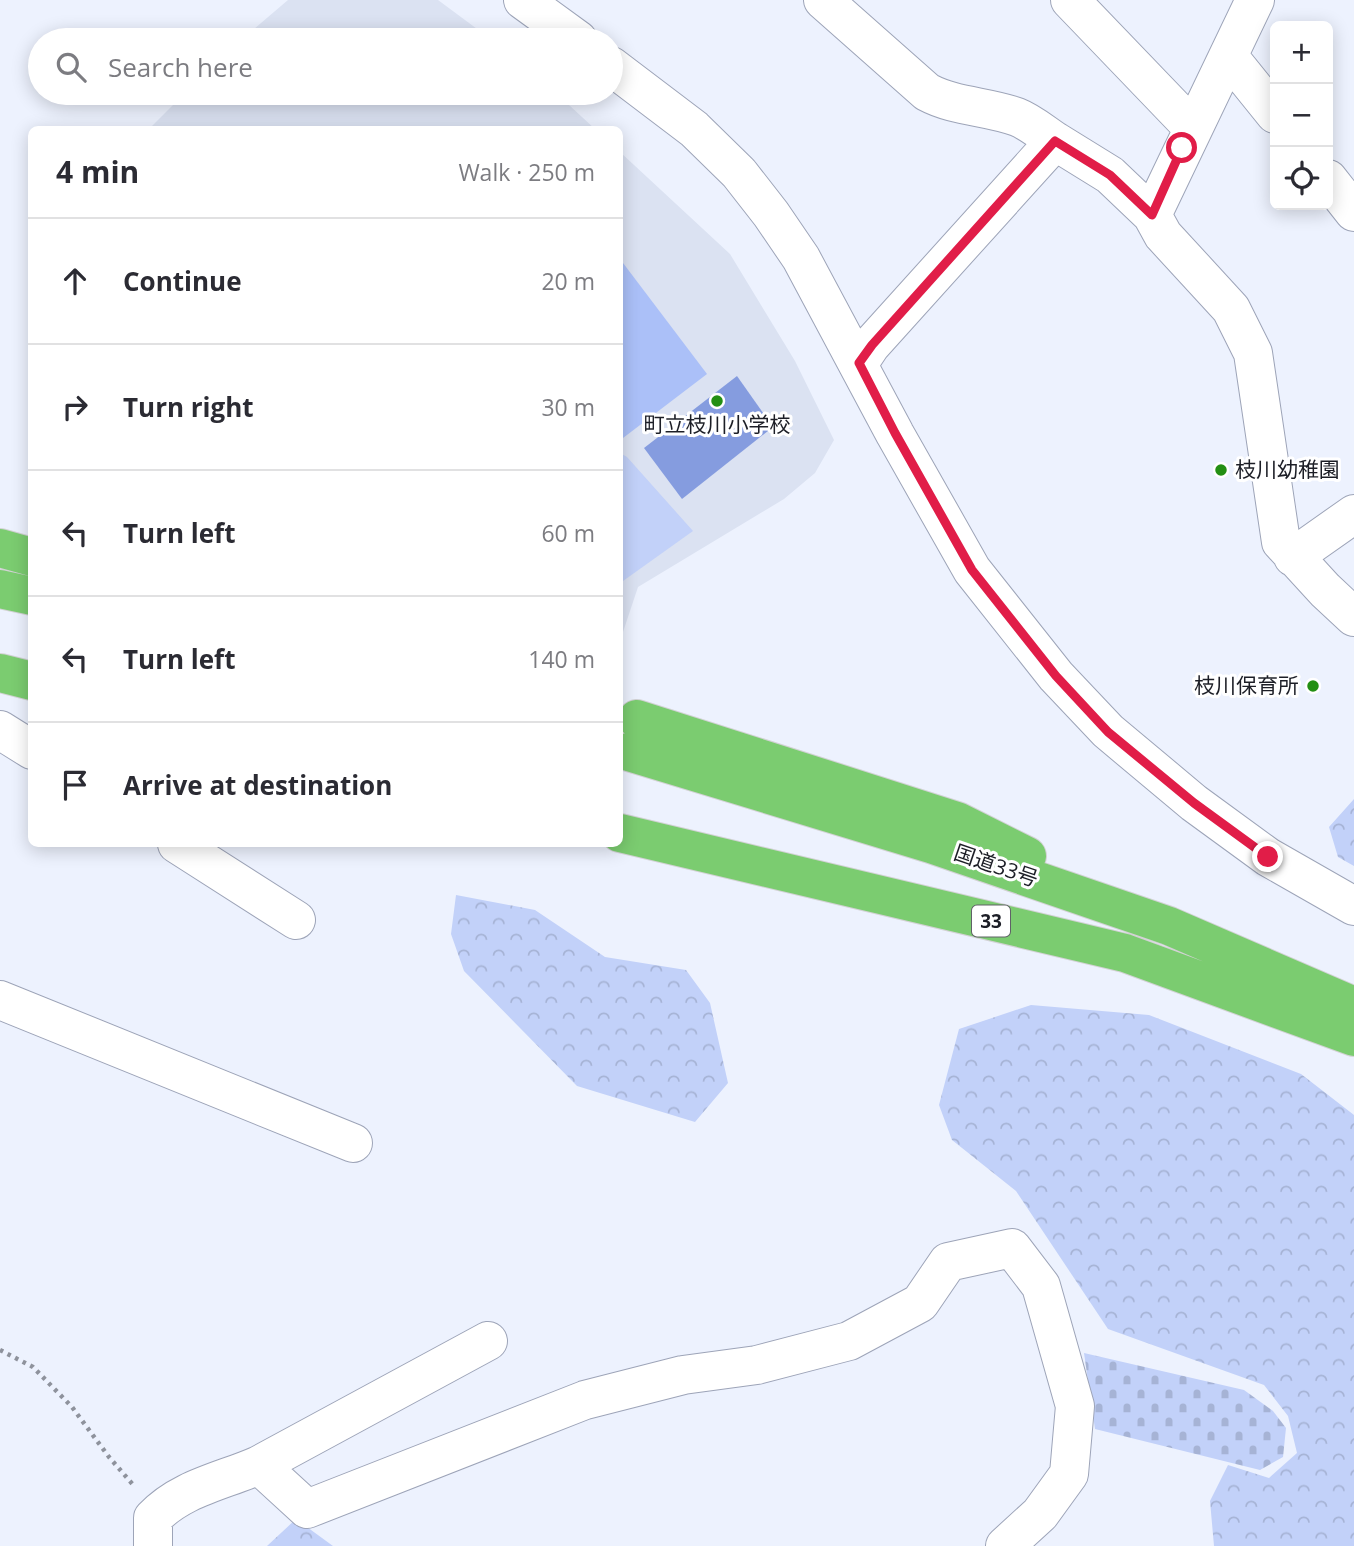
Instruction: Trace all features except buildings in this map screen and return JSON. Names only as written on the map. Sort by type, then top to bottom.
[{"type":"highway","points":[[0,548],[28,555]]},
{"type":"highway","points":[[0,589],[28,595]]},
{"type":"highway","points":[[0,673],[28,680]]},
{"type":"highway","points":[[633,736],[957,821],[1169,926],[1354,1006]]},
{"type":"highway","name":"33","points":[[623,834],[1125,953],[1354,1037]]},
{"type":"street","points":[[523,0],[562,28]]},
{"type":"street","points":[[823,0],[926,92],[944,101],[984,107],[1020,118],[1110,175],[1152,215],[1163,235],[1231,309],[1253,353],[1281,542],[1354,617]]},
{"type":"street","points":[[1070,0],[1192,127]]},
{"type":"street","points":[[1152,215],[1255,0]]},
{"type":"street","points":[[1229,57],[1270,108]]},
{"type":"street","points":[[623,75],[694,129],[739,173],[771,214],[801,258],[972,570],[1056,676],[1108,732],[1194,803],[1268,857],[1354,906]]},
{"type":"street","points":[[859,363],[872,345],[1055,141]]},
{"type":"street","points":[[1333,186],[1354,212]]},
{"type":"street","points":[[1293,557],[1354,514]]},
{"type":"street","points":[[0,730],[28,748]]},
{"type":"street","points":[[182,847],[296,920]]},
{"type":"street","points":[[0,1000],[353,1143]]},
{"type":"street","points":[[259,1465],[307,1508],[585,1400],[683,1375],[757,1365],[849,1341],[920,1303],[947,1262],[1012,1248],[1041,1286],[1075,1406],[1069,1474],[1040,1514],[1005,1546]]},
{"type":"street","points":[[153,1532],[165,1504],[191,1490],[259,1465],[488,1341]]},
{"type":"path","points":[[0,1350],[33,1367],[72,1407],[109,1457],[147,1501],[153,1532]]},
{"type":"shaded area","points":[[288,0],[438,0],[476,28],[255,28]]},
{"type":"shaded area","points":[[173,105],[569,105],[592,126],[152,126]]},
{"type":"shaded area","name":"町立枝川小学校","points":[[623,155],[730,254],[795,361],[834,440],[815,473],[784,499],[638,587],[623,632]]},
{"type":"green space","points":[[623,455],[627,457],[693,531],[623,581]]},
{"type":"green space","points":[[1354,799],[1354,866],[1338,857],[1329,827]]},
{"type":"green space","points":[[456,895],[535,910],[605,957],[686,970],[710,1003],[728,1083],[695,1122],[577,1086],[464,971],[451,934]]},
{"type":"green space","points":[[1031,1005],[1149,1015],[1301,1074],[1354,1115],[1354,1546],[1214,1546],[1210,1501],[1228,1465],[1269,1478],[1297,1453],[1288,1416],[1264,1385],[1108,1329],[1016,1191],[952,1140],[939,1105],[959,1029]]},
{"type":"green space","points":[[1084,1353],[1244,1390],[1273,1411],[1286,1428],[1283,1457],[1260,1470],[1095,1429]]},
{"type":"green space","points":[[296,1519],[333,1546],[267,1546]]},
{"type":"water","points":[[737,376],[773,427],[682,499],[644,448]]},
{"type":"place","name":"町立枝川小学校","points":[[717,401]]},
{"type":"place","name":"枝川幼稚園","points":[[1221,470]]},
{"type":"place","name":"枝川保育所","points":[[1313,686]]},
{"type":"route","points":[[1182,148],[1152,215],[1110,175],[1055,141],[872,345],[859,363],[972,570],[1056,676],[1108,732],[1194,803],[1268,857]]}]
